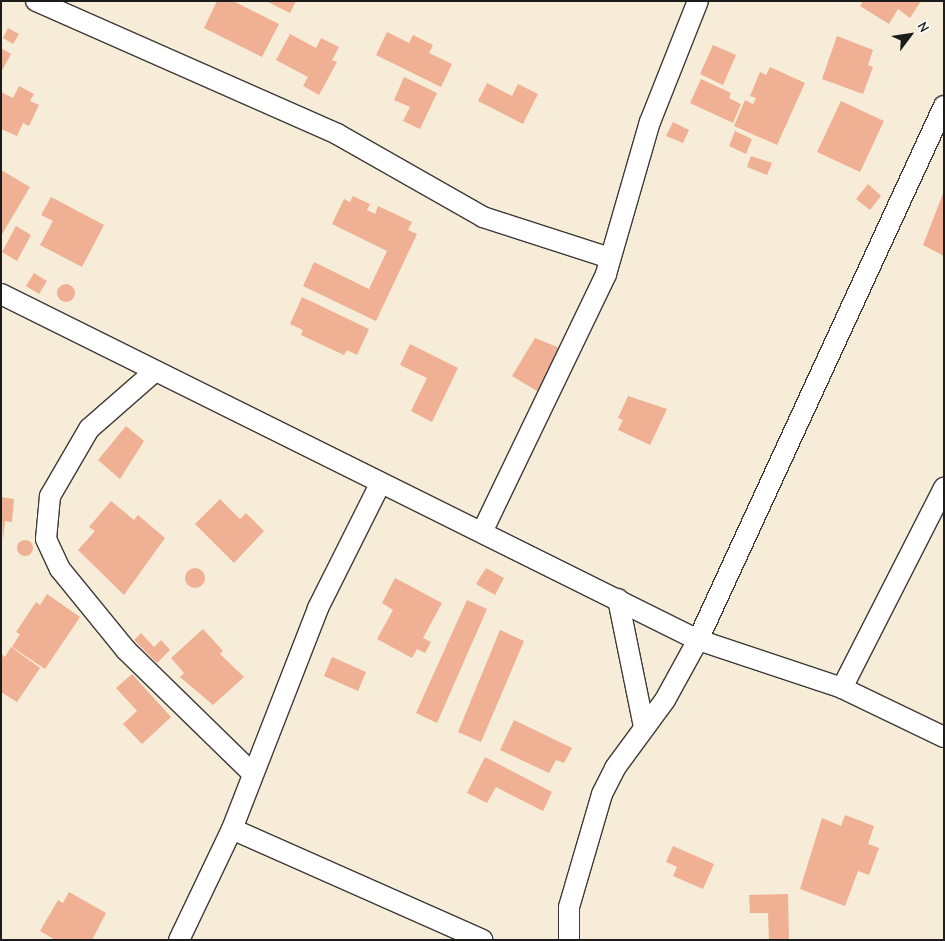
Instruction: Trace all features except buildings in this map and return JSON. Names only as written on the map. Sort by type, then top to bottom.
[{"type":"street","points":[[36,1],[337,134],[483,217],[610,258]]},
{"type":"street","points":[[483,530],[610,258],[650,122],[698,1]]},
{"type":"street","points":[[569,940],[569,906],[602,794],[615,768],[666,700],[698,640],[944,106]]},
{"type":"street","points":[[1,294],[380,484],[483,530],[698,640],[842,688],[944,738]]},
{"type":"street","points":[[154,372],[89,429],[50,496],[46,539],[60,569],[126,650],[252,773]]},
{"type":"street","points":[[179,940],[232,829],[252,773],[318,608],[380,484]]},
{"type":"street","points":[[842,688],[944,488]]},
{"type":"street","points":[[618,599],[644,727]]},
{"type":"street","points":[[232,829],[482,940]]}]
